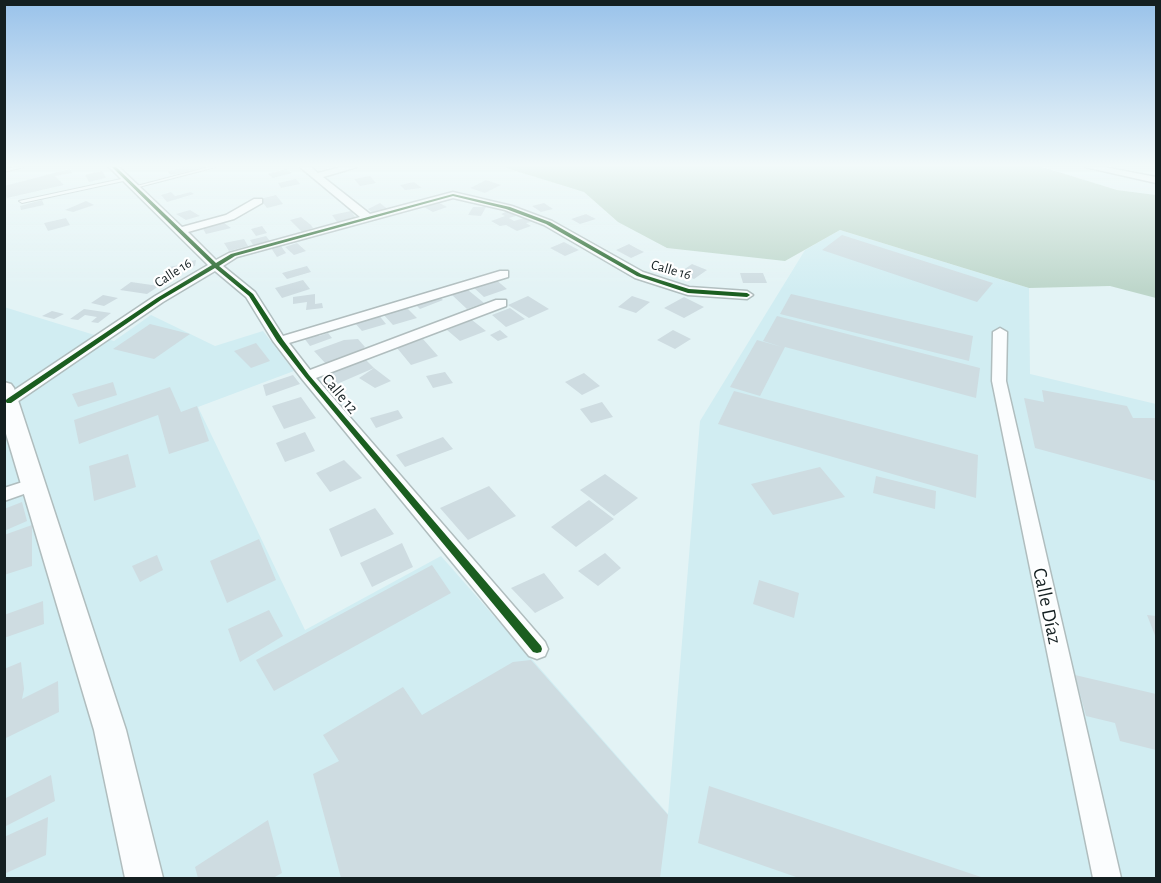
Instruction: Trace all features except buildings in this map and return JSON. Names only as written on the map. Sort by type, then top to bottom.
[{"type":"street","name":"Calle 12","points":[[156,208],[214,264],[251,295],[280,341],[307,376],[537,648]]},
{"type":"street","points":[[180,231],[230,217],[245,208]]},
{"type":"street","points":[[355,208],[369,219]]},
{"type":"street","name":"Calle 16","points":[[7,395],[214,264],[233,255],[406,208]]},
{"type":"street","name":"Calle 16","points":[[509,208],[548,223],[639,275],[688,291],[747,295]]},
{"type":"street","points":[[280,341],[504,274]]},
{"type":"street","points":[[307,376],[501,303]]},
{"type":"street","name":"Calle Díaz","points":[[1000,332],[999,381],[1003,402],[1107,879]]},
{"type":"street","points":[[7,395],[32,485],[110,730],[144,879]]},
{"type":"street","points":[[4,495],[32,485]]},
{"type":"shaded area","points":[[840,230],[1029,288],[1030,374],[1156,404],[1156,878],[5,878],[4,307],[114,341],[151,315],[215,346],[263,331],[294,371],[198,407],[305,630],[441,556],[668,814],[700,421],[805,250]]},
{"type":"green space","points":[[602,208],[1156,208],[1156,298],[1110,286],[1029,288],[840,230],[785,261],[667,248],[618,222]]},
{"type":"cycle path","points":[[156,208],[214,264],[251,295],[280,341],[307,376],[537,649]]},
{"type":"cycle path","points":[[9,401],[159,299],[233,255],[405,208]]},
{"type":"cycle path","points":[[509,208],[548,223],[639,275],[688,291],[747,295]]}]
